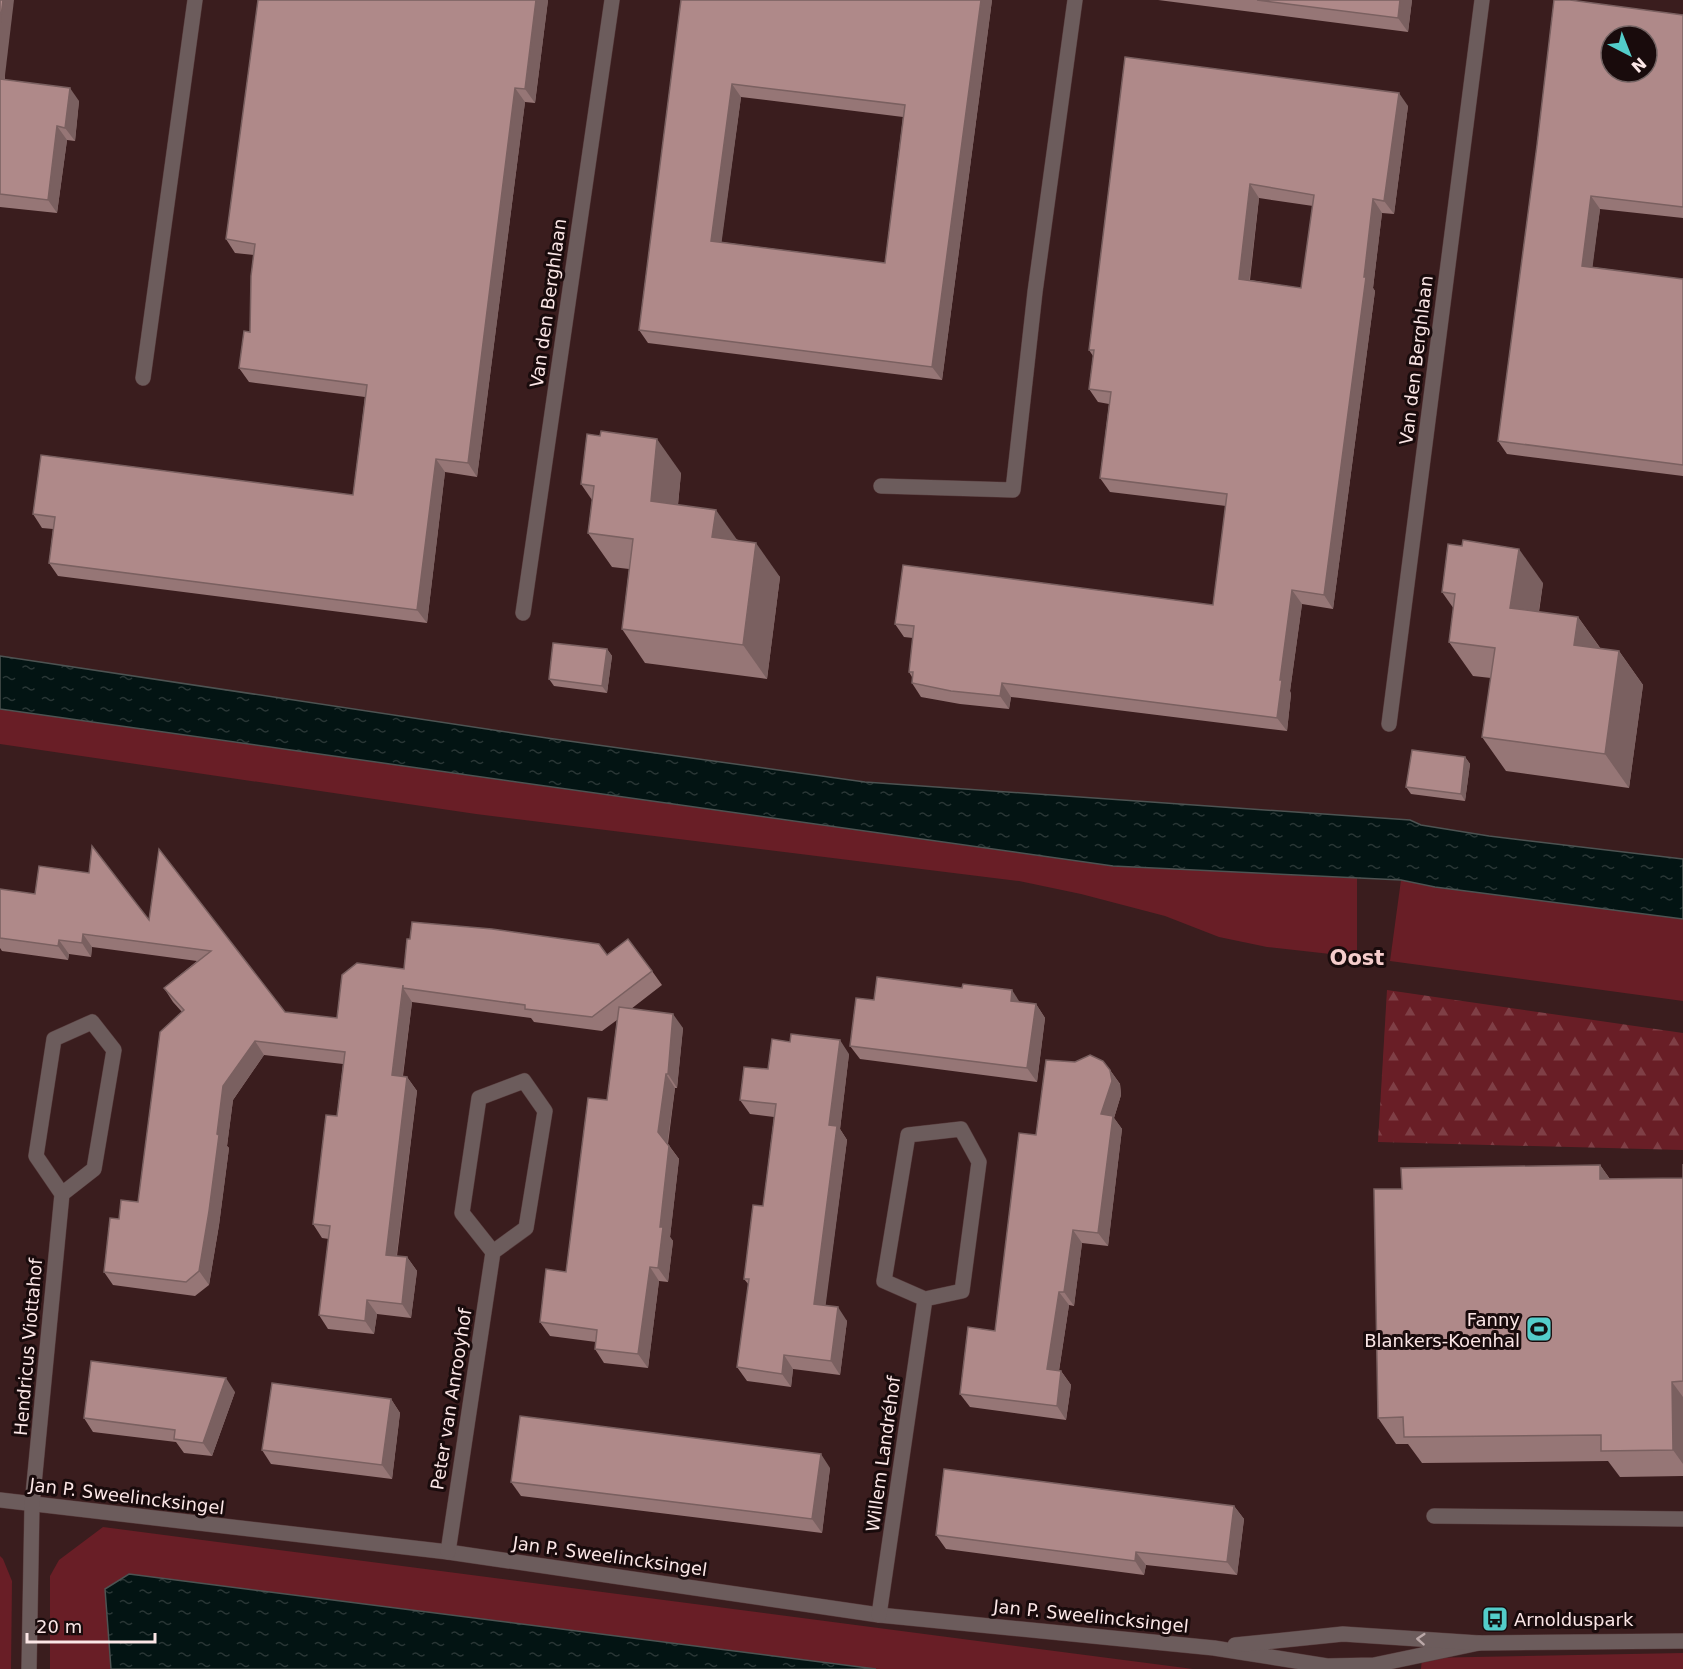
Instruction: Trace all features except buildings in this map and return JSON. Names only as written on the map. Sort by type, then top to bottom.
[{"type":"street","points":[[143,378],[195,0]]},
{"type":"street","name":"Van den Berghlaan","points":[[523,612],[612,0]]},
{"type":"street","points":[[881,486],[1013,490],[1035,292],[1075,0]]},
{"type":"street","name":"Van den Berghlaan","points":[[1389,724],[1482,0]]},
{"type":"street","points":[[92,1022],[114,1050],[94,1169],[62,1194],[36,1156],[54,1039],[92,1022]]},
{"type":"street","points":[[524,1081],[545,1111],[526,1228],[493,1252],[462,1213],[479,1098],[524,1081]]},
{"type":"street","points":[[961,1129],[979,1162],[962,1291],[925,1299],[885,1281],[909,1136],[961,1129]]},
{"type":"street","name":"Hendricus Viottahof","points":[[29,1669],[32,1505],[62,1194]]},
{"type":"street","name":"Peter van Anrooyhof","points":[[448,1552],[493,1252]]},
{"type":"street","name":"Willem Landréhof","points":[[879,1615],[925,1299]]},
{"type":"street","name":"Jan P. Sweelincksingel","points":[[0,1500],[448,1552],[879,1615],[1214,1648],[1327,1666],[1374,1665],[1479,1643]]},
{"type":"street","points":[[1434,1516],[1683,1519]]},
{"type":"street","name":"Jan P. Sweelincksingel","points":[[1214,1648],[1343,1634],[1479,1643],[1683,1641]]},
{"type":"green space","points":[[0,709],[1113,866],[1357,878],[1357,957],[1267,947],[1219,937],[1165,916],[1081,894],[1019,881],[476,814],[0,744]]},
{"type":"green space","points":[[1401,880],[1435,887],[1683,919],[1683,1001],[1390,961]]},
{"type":"green space","points":[[1387,990],[1683,1033],[1683,1150],[1378,1142]]},
{"type":"green space","points":[[103,1527],[1193,1669],[876,1669],[105,1589],[111,1669],[50,1669],[50,1576],[59,1560]]},
{"type":"green space","points":[[0,1556],[12,1581],[11,1669],[0,1669]]},
{"type":"green space","points":[[1683,1653],[1683,1669],[1421,1669],[1422,1658]]},
{"type":"water","points":[[0,656],[547,738],[865,782],[1410,820],[1421,825],[1489,836],[1683,859],[1683,919],[1435,887],[1401,880],[1113,866],[0,709]]},
{"type":"water","points":[[129,1574],[876,1669],[111,1669],[105,1589]]},
{"type":"place","name":"Fanny Blankers-Koenhal","points":[[1539,1329]]},
{"type":"place","name":"Arnolduspark","points":[[1495,1619]]},
{"type":"district","name":"Oost","points":[[1357,958]]}]
